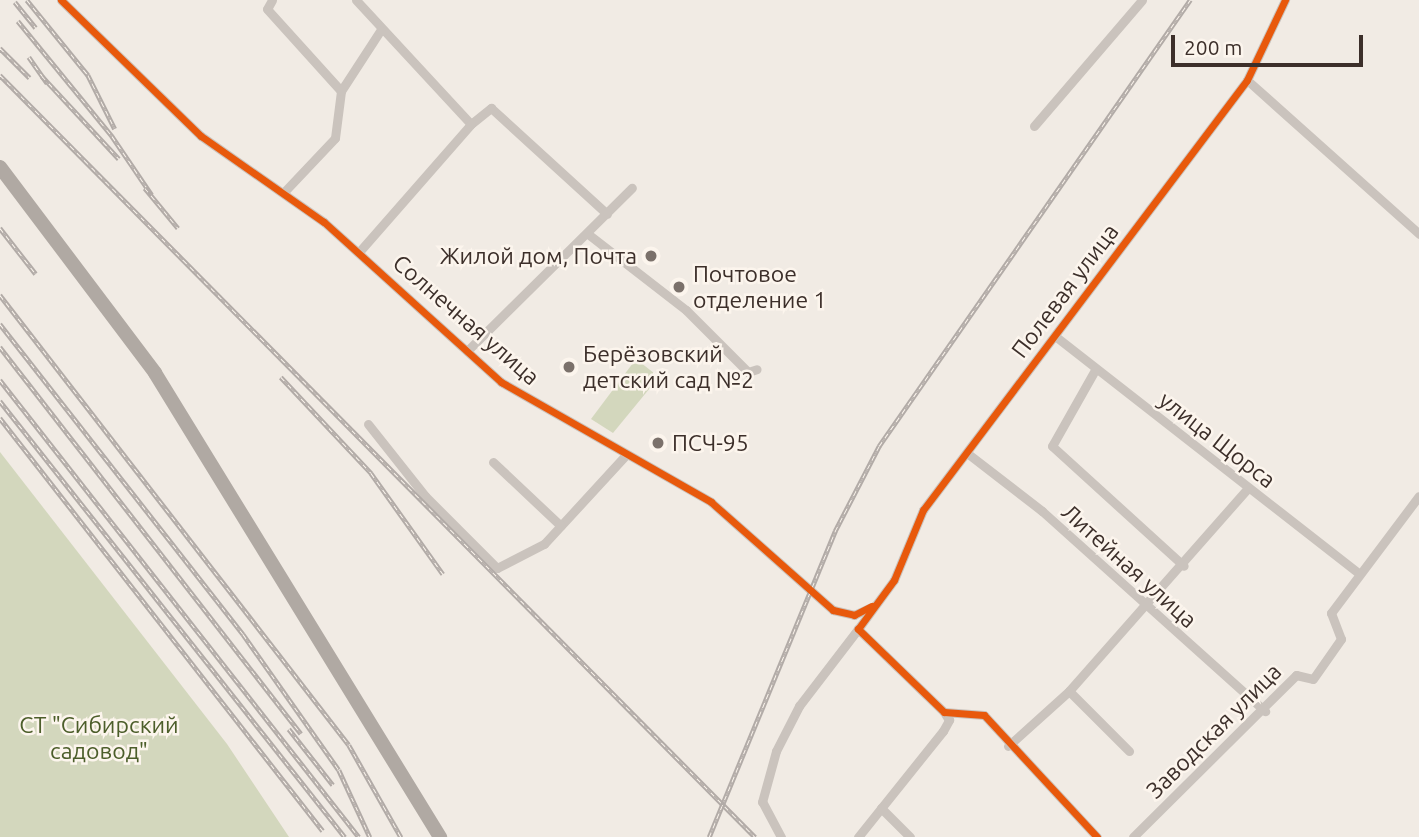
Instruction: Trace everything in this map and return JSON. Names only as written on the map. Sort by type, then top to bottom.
[{"type":"highway","points":[[0,167],[155,373],[440,837]]},
{"type":"street","name":"Солнечная улица","points":[[61,0],[201,136],[284,192],[359,252],[467,351],[536,405],[711,502],[833,610],[853,615],[875,604]]},
{"type":"street","points":[[272,0],[267,9],[341,92]]},
{"type":"street","points":[[356,0],[380,31],[471,124]]},
{"type":"street","points":[[1034,126],[1142,0]]},
{"type":"street","name":"Полевая улица","points":[[781,837],[766,818],[762,794],[799,706],[898,572],[915,521],[1247,80],[1285,0]]},
{"type":"street","points":[[284,192],[335,138],[341,92],[380,31]]},
{"type":"street","points":[[1247,80],[1419,234]]},
{"type":"street","points":[[359,252],[471,124],[491,108],[607,214]]},
{"type":"street","points":[[467,351],[632,188]]},
{"type":"street","points":[[588,234],[685,310],[748,372],[757,369]]},
{"type":"street","name":"улица Щорса","points":[[1055,336],[1357,572]]},
{"type":"street","points":[[1096,370],[1052,446],[1184,566]]},
{"type":"street","points":[[368,424],[425,496],[497,568],[509,568],[561,526],[625,456]]},
{"type":"street","name":"Литейная улица","points":[[967,453],[1042,511],[1145,608],[1265,711]]},
{"type":"street","points":[[493,462],[561,526]]},
{"type":"street","points":[[1008,746],[1069,691],[1184,566],[1248,488]]},
{"type":"street","name":"Заводская улица","points":[[1133,837],[1265,711],[1296,675],[1313,680],[1341,639],[1331,614],[1357,572],[1419,496]]},
{"type":"street","points":[[858,629],[944,712],[949,720],[858,837]]},
{"type":"street","points":[[1069,691],[1129,751]]},
{"type":"street","points":[[944,712],[979,712],[1008,746],[1097,837]]},
{"type":"street","points":[[881,808],[910,837]]},
{"type":"green space","points":[[636,359],[659,377],[613,433],[591,419]]},
{"type":"green space","name":"СТ \"Сибирский садовод\"","points":[[0,452],[227,744],[289,837],[0,837]]},
{"type":"railway","points":[[27,0],[88,75],[115,129]]},
{"type":"railway","points":[[709,837],[835,531],[879,446],[1190,0]]},
{"type":"railway","points":[[15,2],[36,28]]},
{"type":"railway","points":[[18,21],[112,136],[152,195]]},
{"type":"railway","points":[[0,48],[30,78]]},
{"type":"railway","points":[[29,57],[47,83]]},
{"type":"railway","points":[[0,75],[755,837]]},
{"type":"railway","points":[[42,76],[119,159]]},
{"type":"railway","points":[[145,188],[178,228]]},
{"type":"railway","points":[[0,228],[36,274]]},
{"type":"railway","points":[[0,295],[349,745],[401,837]]},
{"type":"railway","points":[[0,324],[243,634],[339,770],[370,837]]},
{"type":"railway","points":[[0,347],[301,734]]},
{"type":"railway","points":[[281,377],[371,473],[443,574]]},
{"type":"railway","points":[[0,380],[359,837]]},
{"type":"railway","points":[[0,401],[345,837]]},
{"type":"railway","points":[[0,418],[323,831]]},
{"type":"railway","points":[[289,729],[333,785]]},
{"type":"cycle path","points":[[61,0],[201,136],[324,222],[501,382],[711,502],[833,610],[854,615],[872,606]]},
{"type":"cycle path","points":[[1097,837],[984,715],[944,712],[858,629],[894,580],[923,510],[1247,80],[1285,0]]},
{"type":"place","name":"Жилой дом, Почта","points":[[651,256]]},
{"type":"place","name":"Почтовое отделение 1","points":[[679,287]]},
{"type":"place","name":"Берёзовский детский сад №2","points":[[569,367]]},
{"type":"place","name":"ПСЧ-95","points":[[658,443]]}]
